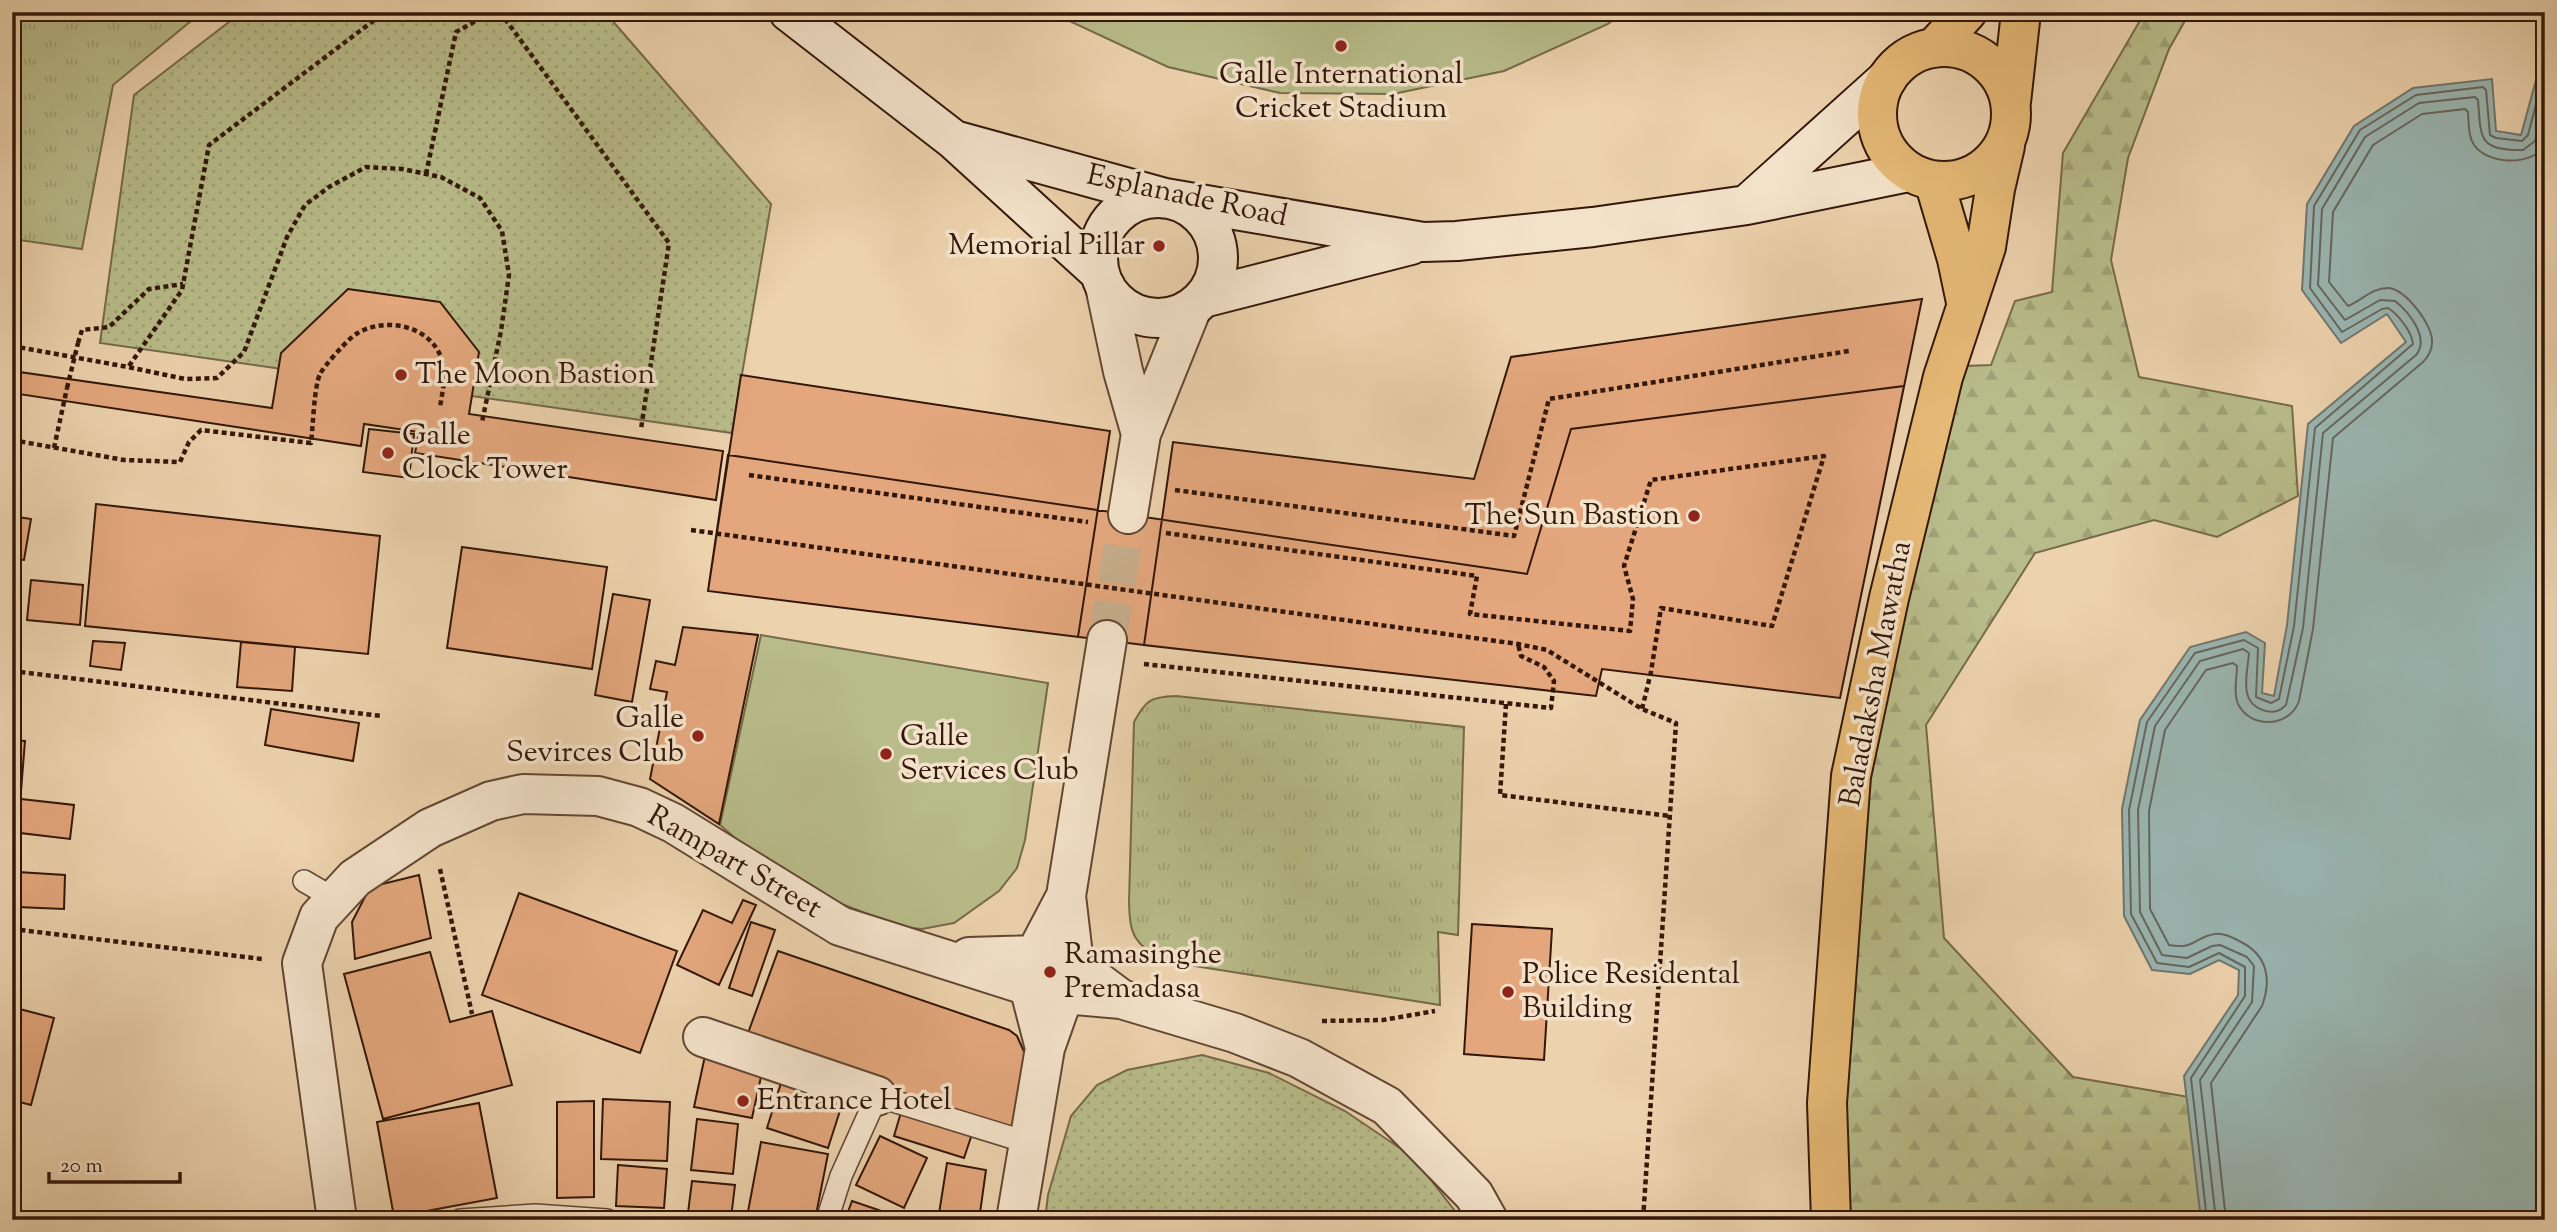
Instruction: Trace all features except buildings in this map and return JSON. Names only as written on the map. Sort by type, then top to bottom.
[{"type":"main road","points":[[1934,48],[1967,12]]},
{"type":"main road","points":[[2011,102],[2004,82],[1992,65],[1974,53],[1954,47],[1915,53],[1899,64],[1886,79],[1878,99],[1877,119],[1881,140],[1893,158],[1921,176],[1955,180],[1975,174],[1992,162],[2005,146],[2012,122],[2011,102],[2021,12]]},
{"type":"main road","name":"Baladaksha Mawatha","points":[[1831,1220],[1827,1103],[1851,776],[1889,598],[1943,377],[1986,247],[2005,146]]},
{"type":"main road","name":"Baladaksha Mawatha","points":[[1921,176],[1957,258],[1966,304]]},
{"type":"street","name":"Esplanade Road","points":[[789,12],[954,140],[1102,280]]},
{"type":"street","points":[[1748,205],[1886,79]]},
{"type":"street","name":"Esplanade Road","points":[[954,140],[1165,198],[1423,242],[1593,227],[1921,176]]},
{"type":"street","points":[[1128,514],[1141,434],[1197,304],[1215,277],[1215,240],[1203,218],[1179,202],[1165,198],[1136,203],[1123,210],[1104,232],[1100,245],[1102,280],[1141,434]]},
{"type":"street","name":"Esplanade Road","points":[[1197,304],[1423,242]]},
{"type":"street","points":[[1102,280],[1114,299],[1143,316],[1159,318],[1197,304]]},
{"type":"street","points":[[1016,1220],[1045,1048],[1051,975],[1106,650]]},
{"type":"street","name":"Rampart Street","points":[[337,1220],[302,963],[319,917],[319,890],[355,878],[430,828],[491,801],[523,794],[598,796],[639,807],[673,823],[840,926],[944,958],[1051,975],[1235,1033],[1299,1058],[1387,1106],[1475,1195],[1488,1220]]},
{"type":"street","points":[[704,1037],[877,1096]]},
{"type":"lane","points":[[827,1220],[841,1176],[877,1096],[1029,1143]]},
{"type":"lane","points":[[460,1220],[535,1216],[607,1220]]},
{"type":"path","points":[[128,367],[181,290],[209,145],[385,12]]},
{"type":"path","points":[[426,174],[456,32],[492,12]]},
{"type":"path","points":[[500,12],[669,243],[641,429]]},
{"type":"path","points":[[12,346],[185,379],[217,378],[244,352],[287,237],[305,205],[329,187],[366,167],[402,169],[441,177],[480,198],[502,231],[509,275],[501,331],[482,422]]},
{"type":"path","points":[[54,447],[82,330],[109,327],[149,289],[183,284]]},
{"type":"path","points":[[12,440],[124,460],[180,463],[189,442],[201,430],[311,443],[320,374],[355,334],[382,324],[409,328],[432,340],[442,357],[445,372],[440,408]]},
{"type":"path","points":[[1170,490],[1514,536],[1549,398],[1849,351]]},
{"type":"path","points":[[1477,576],[1470,614],[1630,631],[1633,599],[1624,566],[1651,480],[1824,456],[1772,626],[1661,608],[1642,709]]},
{"type":"path","points":[[691,530],[1518,644],[1547,650],[1642,709],[1676,723],[1643,1220]]},
{"type":"path","points":[[1106,650],[1551,708],[1554,681],[1544,667],[1521,656],[1518,644]]},
{"type":"path","points":[[12,671],[382,716]]},
{"type":"path","points":[[1506,704],[1500,794],[1670,816]]},
{"type":"path","points":[[430,828],[472,1014]]},
{"type":"path","points":[[12,929],[302,963]]},
{"type":"path","points":[[1317,1022],[1383,1020],[1435,1011]]},
{"type":"green space","points":[[12,12],[202,12],[113,85],[82,249],[12,239]]},
{"type":"green space","points":[[242,12],[605,12],[771,204],[732,433],[100,343],[134,95]]},
{"type":"green space","name":"Galle International Cricket Stadium","points":[[1056,12],[1624,12],[1608,24],[1504,71],[1393,94],[1280,93],[1168,67],[1065,19]]},
{"type":"green space","points":[[2145,12],[2190,12],[2169,49],[2128,158],[2111,260],[2139,377],[2292,406],[2298,496],[2217,537],[2154,520],[2035,553],[1926,725],[1944,938],[2073,1077],[2189,1097],[2209,1220],[1826,1220],[1847,911],[1896,603],[1964,366],[1991,365],[2015,301],[2052,292],[2063,153]]},
{"type":"green space","name":"Galle Services Club","points":[[761,635],[1048,683],[1025,840],[1017,868],[999,891],[954,923],[922,929],[901,927],[816,894],[756,856],[720,825]]},
{"type":"green space","points":[[1176,696],[1464,727],[1458,935],[1438,932],[1440,1005],[1163,961],[1140,943],[1133,931],[1129,902],[1134,722],[1150,701]]},
{"type":"green space","points":[[1202,1055],[1269,1073],[1345,1111],[1413,1157],[1462,1220],[1045,1220],[1048,1195],[1071,1116],[1097,1085],[1127,1070]]},
{"type":"water","points":[[2545,47],[2545,1220],[2201,1220],[2184,1076],[2238,995],[2239,970],[2219,960],[2190,974],[2152,970],[2124,916],[2122,809],[2140,720],[2190,647],[2246,632],[2265,643],[2262,693],[2274,696],[2287,625],[2308,424],[2406,342],[2387,314],[2341,343],[2302,290],[2307,204],[2354,126],[2413,88],[2492,79],[2496,131],[2521,135]]},
{"type":"tunnel","points":[[1107,640],[1128,514]]},
{"type":"place","name":"Galle International Cricket Stadium","points":[[1341,46]]},
{"type":"place","name":"Memorial Pillar","points":[[1159,246]]},
{"type":"place","name":"The Moon Bastion","points":[[401,375]]},
{"type":"place","name":"Galle Clock Tower","points":[[388,453]]},
{"type":"place","name":"The Sun Bastion","points":[[1694,516]]},
{"type":"place","name":"Galle Sevirces Club","points":[[698,736]]},
{"type":"place","name":"Galle Services Club","points":[[886,754]]},
{"type":"place","name":"Ramasinghe Premadasa","points":[[1050,972]]},
{"type":"place","name":"Police Residental Building","points":[[1508,992]]},
{"type":"place","name":"Entrance Hotel","points":[[743,1101]]}]
